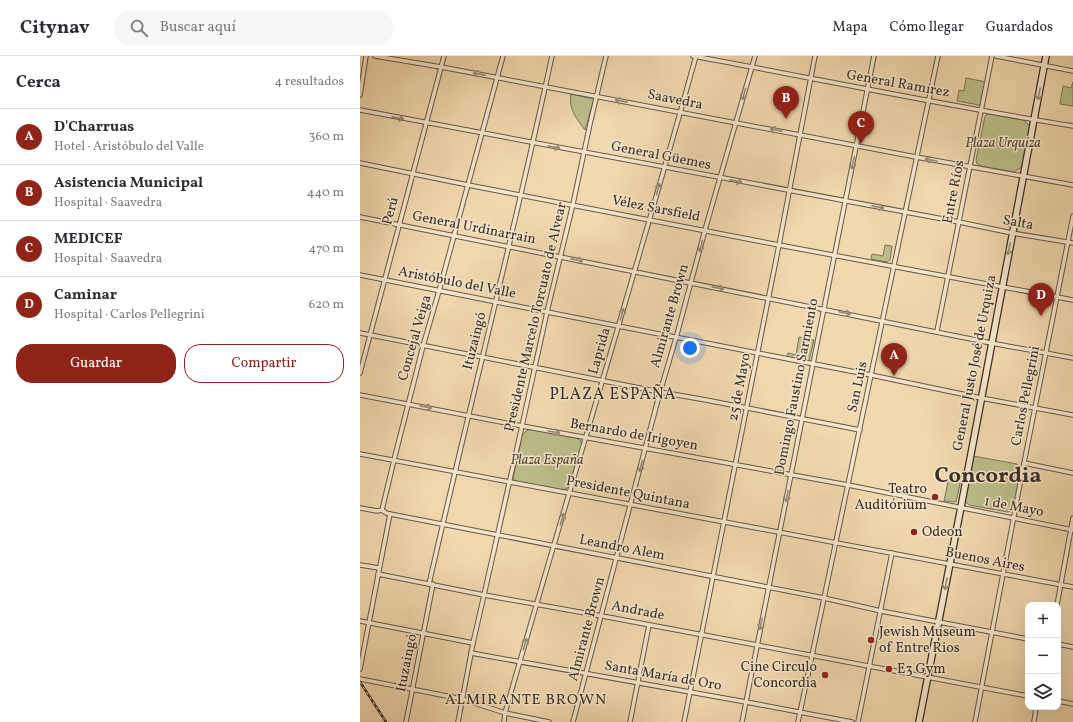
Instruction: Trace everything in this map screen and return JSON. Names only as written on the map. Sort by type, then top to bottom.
[{"type":"street","points":[[360,95],[366,56]]},
{"type":"street","name":"Saavedra","points":[[375,56],[394,57],[856,146],[1073,185]]},
{"type":"street","name":"Perú","points":[[360,373],[444,56]]},
{"type":"street","name":"Concejal Veiga","points":[[382,510],[423,346],[503,56]]},
{"type":"street","name":"Ituzaingó","points":[[406,722],[424,633],[442,525],[509,247],[552,56]]},
{"type":"street","name":"Presidente Marcelo Torcuato de Alvear","points":[[458,722],[473,642],[606,56]]},
{"type":"street","name":"General Ramírez","points":[[695,56],[810,79],[1073,126]]},
{"type":"street","name":"Laprida","points":[[504,722],[505,713],[553,546],[681,113],[695,56]]},
{"type":"street","name":"Almirante Brown","points":[[573,722],[660,392],[755,56]]},
{"type":"street","name":"25 de Mayo","points":[[684,722],[815,56]]},
{"type":"street","name":"Domingo Faustino Sarmiento","points":[[742,722],[874,56]]},
{"type":"street","name":"San Luis","points":[[798,722],[938,56]]},
{"type":"street","name":"Entre Ríos","points":[[937,332],[992,56]]},
{"type":"street","points":[[996,56],[1073,71]]},
{"type":"street","name":"General Justo José de Urquiza","points":[[919,722],[1046,56]]},
{"type":"street","name":"General Güemes","points":[[360,110],[959,222]]},
{"type":"street","name":"Vélez Sarsfield","points":[[360,163],[779,245],[1073,300]]},
{"type":"street","name":"Carlos Pellegrini","points":[[975,722],[1073,216]]},
{"type":"street","name":"General Urdinarrain","points":[[360,217],[1073,358]]},
{"type":"street","name":"Salta","points":[[959,222],[1012,234],[1073,243]]},
{"type":"street","name":"Aristóbulo del Valle","points":[[360,275],[1073,415]]},
{"type":"street","points":[[360,333],[860,430]]},
{"type":"street","name":"Bernardo de Irigoyen","points":[[360,395],[904,497]]},
{"type":"street","name":"Presidente Quintana","points":[[360,454],[892,553]]},
{"type":"street","points":[[1024,463],[1073,473]]},
{"type":"street","name":"1 de Mayo","points":[[904,497],[1072,529]]},
{"type":"street","name":"Leandro Alem","points":[[360,508],[377,511],[382,510],[386,514],[824,598],[881,611],[1025,638]]},
{"type":"street","points":[[360,669],[390,514]]},
{"type":"street","points":[[1057,602],[1073,518]]},
{"type":"street","points":[[858,722],[892,553]]},
{"type":"street","name":"Buenos Aires","points":[[892,553],[1073,587]]},
{"type":"street","points":[[360,565],[379,568]]},
{"type":"street","name":"Andrade","points":[[378,574],[1025,695]]},
{"type":"street","points":[[360,621],[473,642]]},
{"type":"street","points":[[630,722],[650,625]]},
{"type":"street","points":[[1061,645],[1073,647]]},
{"type":"street","name":"Santa María de Oro","points":[[471,653],[852,722]]},
{"type":"street","points":[[360,679],[462,699],[505,713],[549,722]]},
{"type":"street","points":[[1061,702],[1073,704]]},
{"type":"street","points":[[1034,722],[1036,710]]},
{"type":"green space","points":[[966,78],[986,82],[982,103],[979,105],[957,101],[959,90],[964,90]]},
{"type":"green space","points":[[1073,82],[1073,106],[1060,104],[1063,86],[1071,88]]},
{"type":"green space","points":[[571,94],[594,99],[585,130],[576,118],[572,109],[570,99]]},
{"type":"green space","name":"Plaza Urquiza","points":[[987,114],[1023,120],[1030,126],[1022,167],[1014,172],[977,164],[976,160],[985,116]]},
{"type":"green space","points":[[885,245],[892,246],[890,260],[887,262],[871,259],[872,254],[883,256]]},
{"type":"green space","points":[[799,337],[814,340],[809,361],[787,357],[788,353],[796,355]]},
{"type":"green space","name":"Plaza España","points":[[531,429],[577,438],[581,441],[582,446],[570,486],[566,489],[558,490],[517,482],[513,479],[522,436],[526,431]]},
{"type":"green space","points":[[973,456],[1017,464],[1019,466],[1021,470],[1013,508],[1011,511],[1008,512],[969,505],[966,502],[964,499]]},
{"type":"green space","points":[[950,472],[962,475],[956,502],[944,501]]},
{"type":"railway","points":[[360,682],[386,722]]},
{"type":"place","name":"Asistencia Municipal","points":[[786,119]]},
{"type":"place","name":"MEDICEF","points":[[861,144]]},
{"type":"place","name":"Caminar","points":[[1041,316]]},
{"type":"place","name":"D'Charruas","points":[[894,376]]},
{"type":"place","name":"Teatro Auditórium","points":[[935,497]]},
{"type":"place","name":"Odeon","points":[[914,532]]},
{"type":"place","name":"Jewish Museum of Entre Rios","points":[[871,640]]},
{"type":"place","name":"E3 Gym","points":[[889,669]]},
{"type":"place","name":"Cine Circulo Concordia","points":[[825,675]]},
{"type":"district","name":"PLAZA ESPAÑA","points":[[613,395]]},
{"type":"district","name":"Concordia","points":[[988,476]]},
{"type":"district","name":"ALMIRANTE BROWN","points":[[526,700]]}]
